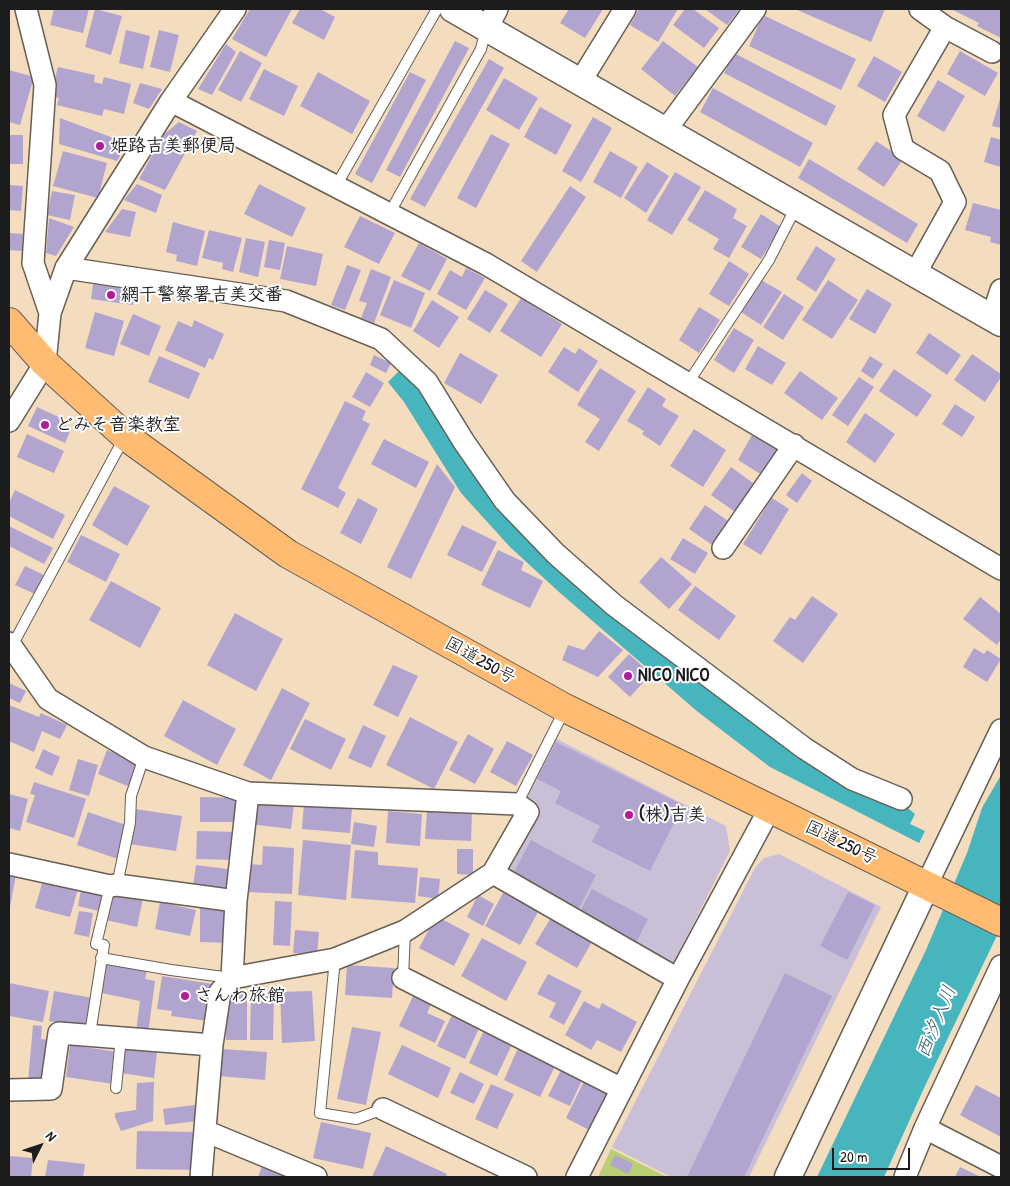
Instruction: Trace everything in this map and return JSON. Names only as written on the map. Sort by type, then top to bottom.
[{"type":"highway","name":"国道250号","points":[[9,322],[46,363],[125,436],[288,554],[565,708],[1001,922]]},
{"type":"street","points":[[26,9],[45,85],[33,263],[50,313]]},
{"type":"street","points":[[9,421],[46,363],[50,313],[66,268],[171,101],[235,9]]},
{"type":"street","points":[[453,9],[492,18],[580,82],[996,321],[1001,290]]},
{"type":"street","points":[[580,82],[625,9]]},
{"type":"street","points":[[665,130],[755,9]]},
{"type":"street","points":[[920,9],[945,27],[992,52]]},
{"type":"street","points":[[915,274],[955,202],[940,171],[903,149],[894,115],[945,27]]},
{"type":"street","points":[[171,101],[486,264],[1001,569]]},
{"type":"street","points":[[66,268],[286,301],[381,339],[427,382],[464,442],[505,501],[556,554],[614,605],[804,748],[852,779],[901,799]]},
{"type":"street","points":[[723,548],[794,445]]},
{"type":"street","points":[[10,645],[48,699],[144,757],[248,794],[517,804],[528,812],[493,873],[405,931],[335,959],[232,978]]},
{"type":"street","points":[[788,1177],[1001,730]]},
{"type":"street","points":[[201,1177],[212,1045],[220,992],[232,978],[236,901],[248,794]]},
{"type":"street","points":[[577,1177],[678,979],[770,808]]},
{"type":"street","points":[[9,864],[114,886],[236,901]]},
{"type":"street","points":[[493,873],[678,979]]},
{"type":"street","points":[[905,1177],[925,1128],[1001,966]]},
{"type":"street","points":[[403,978],[622,1089]]},
{"type":"street","points":[[9,1090],[51,1090],[59,1033],[212,1045]]},
{"type":"street","points":[[383,1109],[526,1177]]},
{"type":"street","points":[[925,1128],[1001,1167]]},
{"type":"street","points":[[205,1131],[316,1177]]},
{"type":"lane","points":[[336,186],[437,9]]},
{"type":"lane","points":[[389,214],[481,49],[492,18]]},
{"type":"lane","points":[[688,383],[769,260],[797,206]]},
{"type":"lane","points":[[10,645],[125,436]]},
{"type":"lane","points":[[517,804],[565,708]]},
{"type":"lane","points":[[90,1034],[104,945],[96,944],[114,886],[130,823],[131,796],[144,757]]},
{"type":"lane","points":[[403,978],[405,931]]},
{"type":"lane","points":[[101,958],[232,978]]},
{"type":"lane","points":[[335,959],[320,1113],[356,1119],[383,1109]]},
{"type":"lane","points":[[116,1088],[121,1037]]},
{"type":"shaded area","points":[[553,737],[726,826],[730,851],[672,966],[505,869],[535,808],[525,796]]},
{"type":"shaded area","points":[[779,854],[881,907],[749,1177],[671,1177],[612,1147],[755,868],[764,858]]},
{"type":"green space","points":[[611,1149],[667,1177],[598,1177]]},
{"type":"water","points":[[400,370],[414,384],[467,462],[802,758],[870,799],[890,806],[904,805],[915,814],[910,824],[925,831],[919,843],[770,767],[698,712],[559,592],[510,547],[461,493],[404,402],[388,382]]},
{"type":"water","name":"西汐入川","points":[[1001,775],[1001,927],[884,1177],[817,1177],[926,950],[967,853],[982,808]]},
{"type":"building","points":[[54,9],[89,9],[83,33],[50,25]]},
{"type":"building","points":[[95,9],[122,16],[111,55],[85,47]]},
{"type":"building","points":[[250,9],[292,9],[266,57],[232,39]]},
{"type":"building","points":[[300,9],[320,9],[335,17],[324,40],[292,23]]},
{"type":"building","points":[[569,9],[603,9],[585,38],[560,23]]},
{"type":"building","points":[[639,9],[678,9],[658,42],[630,25]]},
{"type":"building","points":[[685,9],[693,9],[719,28],[704,48],[673,25]]},
{"type":"building","points":[[705,9],[740,9],[727,25]]},
{"type":"building","points":[[795,9],[885,9],[871,42]]},
{"type":"building","points":[[951,9],[1001,9],[1001,38],[977,26],[979,23]]},
{"type":"building","points":[[763,15],[856,59],[841,90],[749,46]]},
{"type":"building","points":[[126,30],[150,36],[143,69],[119,63]]},
{"type":"building","points":[[159,30],[179,35],[170,72],[150,67]]},
{"type":"building","points":[[455,41],[469,48],[400,177],[386,170]]},
{"type":"building","points":[[663,41],[698,67],[675,96],[641,69]]},
{"type":"building","points":[[226,44],[236,52],[212,95],[198,89]]},
{"type":"building","points":[[240,51],[262,63],[241,102],[218,90]]},
{"type":"building","points":[[960,51],[998,73],[985,96],[947,74]]},
{"type":"building","points":[[734,53],[836,106],[826,126],[724,73]]},
{"type":"building","points":[[874,56],[902,72],[885,102],[857,86]]},
{"type":"building","points":[[489,59],[504,68],[425,207],[410,199]]},
{"type":"building","points":[[58,67],[95,75],[94,82],[102,84],[104,77],[131,84],[124,114],[104,109],[102,116],[57,105],[59,98],[50,96]]},
{"type":"building","points":[[264,69],[298,86],[284,116],[249,99]]},
{"type":"building","points":[[9,70],[34,77],[20,125],[9,122]]},
{"type":"building","points":[[318,72],[370,101],[352,134],[300,106]]},
{"type":"building","points":[[410,72],[426,80],[372,183],[355,174]]},
{"type":"building","points":[[504,78],[538,98],[519,130],[486,110]]},
{"type":"building","points":[[938,80],[965,96],[944,132],[917,116]]},
{"type":"building","points":[[140,83],[162,89],[149,109],[133,103]]},
{"type":"building","points":[[713,88],[813,143],[800,167],[700,112]]},
{"type":"building","points":[[1001,95],[1001,128],[992,126]]},
{"type":"building","points":[[540,107],[572,125],[556,155],[524,137]]},
{"type":"building","points":[[593,117],[612,128],[581,182],[562,171]]},
{"type":"building","points":[[60,118],[127,143],[117,161],[59,144]]},
{"type":"building","points":[[179,122],[197,131],[165,190],[139,179],[163,135]]},
{"type":"building","points":[[491,134],[510,144],[476,208],[457,198]]},
{"type":"building","points":[[9,135],[23,135],[23,164],[9,164]]},
{"type":"building","points":[[991,137],[1001,140],[1001,167],[984,162]]},
{"type":"building","points":[[876,141],[903,159],[884,187],[857,169]]},
{"type":"building","points":[[63,151],[107,163],[98,198],[53,186]]},
{"type":"building","points":[[610,151],[638,167],[621,198],[593,182]]},
{"type":"building","points":[[809,159],[918,224],[907,243],[798,178]]},
{"type":"building","points":[[647,162],[669,176],[646,213],[624,198]]},
{"type":"building","points":[[675,172],[701,187],[672,235],[647,220]]},
{"type":"building","points":[[137,184],[162,195],[156,213],[124,200]]},
{"type":"building","points":[[259,184],[306,208],[292,237],[244,214]]},
{"type":"building","points":[[9,185],[23,186],[21,211],[9,210]]},
{"type":"building","points":[[570,186],[586,197],[537,272],[521,261]]},
{"type":"building","points":[[705,190],[737,209],[733,218],[747,226],[729,258],[713,249],[719,239],[687,220]]},
{"type":"building","points":[[52,191],[75,195],[70,220],[47,215]]},
{"type":"building","points":[[973,203],[1001,210],[1001,245],[990,242],[991,237],[965,230]]},
{"type":"building","points":[[122,209],[136,212],[130,237],[105,232]]},
{"type":"building","points":[[761,214],[781,227],[761,259],[741,247]]},
{"type":"building","points":[[360,216],[395,233],[379,264],[344,247]]},
{"type":"building","points":[[49,218],[74,227],[56,256],[46,253]]},
{"type":"building","points":[[173,222],[205,231],[197,266],[176,261],[177,255],[166,252]]},
{"type":"building","points":[[209,230],[242,238],[233,272],[222,269],[223,263],[202,258]]},
{"type":"building","points":[[9,233],[23,234],[22,251],[9,250]]},
{"type":"building","points":[[246,238],[265,242],[258,277],[239,272]]},
{"type":"building","points":[[269,240],[285,243],[280,270],[264,267]]},
{"type":"building","points":[[419,243],[447,259],[430,291],[401,276]]},
{"type":"building","points":[[287,246],[323,254],[316,286],[280,279]]},
{"type":"building","points":[[816,246],[836,259],[816,292],[796,279]]},
{"type":"building","points":[[729,261],[749,274],[729,306],[709,294]]},
{"type":"building","points":[[347,265],[361,270],[345,310],[331,305]]},
{"type":"building","points":[[466,268],[485,278],[466,310],[437,294],[450,270],[462,277]]},
{"type":"building","points":[[371,269],[391,277],[374,323],[361,318],[367,303],[359,301]]},
{"type":"building","points":[[394,280],[425,293],[411,328],[380,315]]},
{"type":"building","points":[[761,280],[782,292],[761,325],[741,312]]},
{"type":"building","points":[[828,280],[858,300],[832,339],[802,320]]},
{"type":"building","points":[[93,284],[135,290],[133,305],[91,299]]},
{"type":"building","points":[[867,289],[892,304],[875,334],[849,319]]},
{"type":"building","points":[[485,290],[508,304],[490,333],[467,319]]},
{"type":"building","points":[[784,294],[804,307],[783,340],[763,327]]},
{"type":"building","points":[[521,298],[562,324],[541,357],[500,331]]},
{"type":"building","points":[[432,300],[459,317],[439,348],[413,331]]},
{"type":"building","points":[[699,307],[720,320],[699,353],[679,340]]},
{"type":"building","points":[[95,312],[124,321],[114,356],[85,348]]},
{"type":"building","points":[[133,314],[161,326],[149,356],[120,344]]},
{"type":"building","points":[[194,320],[224,334],[213,360],[209,358],[205,368],[165,350],[178,321],[192,327]]},
{"type":"building","points":[[734,328],[754,340],[734,373],[714,360]]},
{"type":"building","points":[[929,333],[961,355],[947,375],[916,353]]},
{"type":"building","points":[[758,346],[786,363],[772,385],[745,369]]},
{"type":"building","points":[[564,347],[575,354],[579,348],[598,361],[578,392],[548,372]]},
{"type":"building","points":[[460,353],[498,375],[481,404],[444,383]]},
{"type":"building","points":[[972,354],[1001,374],[985,402],[954,380]]},
{"type":"building","points":[[374,355],[391,363],[386,373],[370,365]]},
{"type":"building","points":[[159,356],[200,373],[189,399],[148,382]]},
{"type":"building","points":[[870,356],[883,364],[873,379],[861,371]]},
{"type":"building","points":[[600,368],[636,391],[599,451],[585,442],[600,419],[577,405]]},
{"type":"building","points":[[894,369],[932,395],[917,417],[879,391]]},
{"type":"building","points":[[800,371],[838,398],[822,420],[784,393]]},
{"type":"building","points":[[366,372],[384,383],[370,407],[352,397]]},
{"type":"building","points":[[859,377],[874,387],[848,426],[832,415]]},
{"type":"building","points":[[648,387],[666,399],[662,406],[679,416],[660,446],[642,434],[644,431],[627,421]]},
{"type":"building","points":[[345,401],[366,411],[362,420],[370,424],[338,488],[346,493],[338,508],[301,489]]},
{"type":"building","points":[[955,404],[975,417],[962,437],[942,424]]},
{"type":"building","name":"どみそ音楽教室","points":[[37,407],[61,418],[59,423],[71,429],[65,443],[28,426]]},
{"type":"building","points":[[865,413],[895,434],[875,463],[846,442]]},
{"type":"building","points":[[694,429],[726,450],[703,487],[670,466]]},
{"type":"building","points":[[27,434],[64,451],[54,473],[17,457]]},
{"type":"building","points":[[752,435],[777,449],[762,475],[738,460]]},
{"type":"building","points":[[384,439],[429,462],[416,488],[371,464]]},
{"type":"building","points":[[437,464],[455,487],[411,579],[387,567]]},
{"type":"building","points":[[731,467],[757,486],[738,514],[711,495]]},
{"type":"building","points":[[802,473],[812,481],[797,503],[786,495]]},
{"type":"building","points":[[114,486],[150,506],[127,546],[92,525]]},
{"type":"building","points":[[15,490],[65,515],[53,539],[9,516],[9,503]]},
{"type":"building","points":[[358,498],[378,509],[361,544],[340,533]]},
{"type":"building","points":[[772,498],[789,509],[761,555],[743,544]]},
{"type":"building","points":[[705,505],[731,523],[715,547],[689,529]]},
{"type":"building","points":[[462,525],[497,542],[482,572],[447,555]]},
{"type":"building","points":[[9,526],[53,548],[44,564],[9,546]]},
{"type":"building","points":[[81,535],[120,554],[106,582],[67,562]]},
{"type":"building","points":[[683,538],[708,553],[695,574],[670,559]]},
{"type":"building","points":[[498,550],[524,562],[521,570],[543,581],[530,608],[481,585]]},
{"type":"building","points":[[661,557],[692,584],[669,609],[639,582]]},
{"type":"building","points":[[25,566],[44,575],[35,594],[15,585]]},
{"type":"building","points":[[111,581],[161,608],[140,648],[89,620]]},
{"type":"building","points":[[695,586],[736,616],[719,640],[678,610]]},
{"type":"building","points":[[812,596],[838,614],[803,663],[773,641],[790,617],[795,620]]},
{"type":"building","points":[[980,597],[1001,614],[1001,639],[997,645],[963,619]]},
{"type":"building","points":[[235,613],[283,639],[256,691],[207,665]]},
{"type":"building","points":[[599,631],[623,650],[598,677],[562,660],[568,645],[584,650]]},
{"type":"building","points":[[974,648],[984,654],[987,650],[1001,659],[987,682],[963,667]]},
{"type":"building","points":[[629,654],[651,674],[630,697],[608,677]]},
{"type":"building","points":[[393,665],[418,676],[398,717],[373,705]]},
{"type":"building","points":[[9,683],[26,691],[20,703],[9,698]]},
{"type":"building","points":[[282,688],[310,703],[271,780],[243,765]]},
{"type":"building","points":[[183,700],[236,729],[217,765],[164,736]]},
{"type":"building","points":[[9,705],[39,717],[41,713],[67,725],[60,739],[42,731],[34,752],[9,741]]},
{"type":"building","points":[[410,717],[458,742],[434,789],[386,765]]},
{"type":"building","points":[[305,719],[346,739],[331,770],[290,749]]},
{"type":"building","points":[[363,725],[386,736],[371,768],[348,758]]},
{"type":"building","points":[[468,734],[494,749],[475,784],[449,770]]},
{"type":"building","points":[[507,741],[533,755],[516,786],[490,772]]},
{"type":"building","name":"(株)吉美","points":[[556,742],[683,805],[650,871],[592,842],[600,826],[555,803],[561,791],[537,779]]},
{"type":"building","points":[[43,749],[60,757],[52,776],[35,768]]},
{"type":"building","points":[[107,750],[140,763],[130,787],[98,774]]},
{"type":"building","points":[[78,759],[98,765],[89,796],[69,790]]},
{"type":"building","points":[[34,782],[86,799],[74,838],[26,822],[35,795],[30,794]]},
{"type":"building","points":[[9,794],[28,799],[20,831],[9,828]]},
{"type":"building","points":[[200,797],[239,798],[239,822],[200,822]]},
{"type":"building","points":[[252,799],[294,804],[291,829],[249,824]]},
{"type":"building","points":[[304,803],[352,808],[350,833],[302,829]]},
{"type":"building","points":[[135,809],[182,816],[176,851],[129,844]]},
{"type":"building","points":[[427,810],[472,813],[471,841],[425,839]]},
{"type":"building","points":[[388,811],[422,814],[420,846],[386,843]]},
{"type":"building","points":[[88,812],[129,826],[118,859],[77,845]]},
{"type":"building","points":[[354,822],[377,826],[374,847],[351,844]]},
{"type":"building","points":[[197,831],[237,832],[236,860],[196,859]]},
{"type":"building","points":[[303,840],[351,845],[346,900],[298,895]]},
{"type":"building","points":[[531,840],[596,875],[578,910],[513,874]]},
{"type":"building","points":[[263,846],[294,848],[292,894],[247,892],[249,864],[262,865]]},
{"type":"building","points":[[457,849],[473,849],[473,875],[457,874]]},
{"type":"building","points":[[355,850],[378,852],[378,865],[418,868],[415,903],[351,898]]},
{"type":"building","points":[[196,865],[235,870],[232,891],[193,886]]},
{"type":"building","points":[[9,873],[16,875],[10,907],[9,907]]},
{"type":"building","points":[[420,877],[440,879],[438,899],[418,896]]},
{"type":"building","points":[[43,880],[78,889],[70,917],[35,908]]},
{"type":"building","points":[[82,884],[108,890],[103,912],[78,906]]},
{"type":"building","points":[[592,889],[648,919],[636,943],[579,913]]},
{"type":"building","points":[[112,891],[143,898],[137,927],[106,920]]},
{"type":"building","points":[[848,892],[875,905],[847,960],[820,946]]},
{"type":"building","points":[[503,893],[538,912],[520,945],[485,926]]},
{"type":"building","points":[[478,895],[494,904],[483,926],[467,917]]},
{"type":"building","points":[[275,901],[292,902],[290,946],[273,945]]},
{"type":"building","points":[[160,902],[196,910],[190,936],[155,929]]},
{"type":"building","points":[[200,905],[230,905],[229,943],[200,942]]},
{"type":"building","points":[[79,911],[93,913],[89,937],[74,934]]},
{"type":"building","points":[[436,916],[470,934],[454,966],[419,948]]},
{"type":"building","points":[[552,916],[593,940],[577,968],[535,944]]},
{"type":"building","points":[[295,930],[319,932],[317,955],[293,953]]},
{"type":"building","points":[[482,938],[527,962],[506,1001],[461,976]]},
{"type":"building","points":[[103,961],[147,970],[145,979],[155,981],[148,1034],[136,1032],[140,1001],[97,992]]},
{"type":"building","points":[[347,965],[394,968],[392,998],[345,995]]},
{"type":"building","points":[[785,973],[832,996],[744,1177],[687,1177]]},
{"type":"building","points":[[548,974],[582,991],[564,1025],[549,1017],[556,1003],[537,994]]},
{"type":"building","name":"さんわ旅館","points":[[162,976],[213,984],[208,1021],[171,1016],[172,1011],[157,1009]]},
{"type":"building","points":[[9,983],[49,991],[43,1022],[9,1016]]},
{"type":"building","points":[[54,991],[93,998],[88,1028],[49,1021]]},
{"type":"building","points":[[312,991],[315,1041],[282,1043],[280,992]]},
{"type":"building","points":[[415,992],[433,1000],[427,1013],[445,1021],[435,1043],[399,1026]]},
{"type":"building","points":[[226,993],[247,993],[247,1040],[226,1040]]},
{"type":"building","points":[[251,994],[274,995],[273,1040],[250,1040]]},
{"type":"building","points":[[584,1001],[599,1009],[602,1003],[637,1022],[621,1052],[597,1040],[591,1050],[565,1035]]},
{"type":"building","points":[[453,1013],[480,1026],[465,1059],[437,1046]]},
{"type":"building","points":[[33,1025],[42,1026],[41,1039],[49,1040],[45,1084],[28,1082]]},
{"type":"building","points":[[486,1026],[514,1040],[497,1076],[469,1063]]},
{"type":"building","points":[[352,1027],[381,1032],[366,1105],[337,1099]]},
{"type":"building","points":[[70,1045],[118,1052],[114,1084],[66,1077]]},
{"type":"building","points":[[402,1045],[451,1068],[438,1098],[388,1074]]},
{"type":"building","points":[[124,1047],[157,1052],[154,1078],[121,1073]]},
{"type":"building","points":[[518,1048],[555,1066],[540,1097],[504,1080]]},
{"type":"building","points":[[221,1049],[267,1052],[265,1080],[219,1076]]},
{"type":"building","points":[[562,1068],[583,1078],[570,1106],[548,1096]]},
{"type":"building","points":[[460,1072],[484,1084],[474,1104],[450,1093]]},
{"type":"building","points":[[585,1079],[608,1091],[589,1130],[566,1118]]},
{"type":"building","points":[[154,1082],[153,1121],[121,1131],[115,1113],[136,1110],[137,1083]]},
{"type":"building","points":[[491,1084],[514,1094],[497,1129],[475,1119]]},
{"type":"building","points":[[976,1085],[1001,1098],[1001,1137],[960,1115]]},
{"type":"building","points":[[202,1104],[205,1120],[165,1125],[163,1109]]},
{"type":"building","points":[[321,1122],[371,1133],[363,1169],[313,1158]]},
{"type":"building","points":[[137,1131],[198,1132],[198,1170],[136,1169]]},
{"type":"building","points":[[386,1146],[447,1174],[446,1177],[372,1177]]},
{"type":"building","points":[[615,1155],[633,1164],[628,1174],[610,1165]]},
{"type":"building","points":[[9,1156],[33,1158],[31,1177],[9,1177]]},
{"type":"building","points":[[48,1160],[85,1164],[83,1177],[45,1177]]},
{"type":"building","points":[[262,1166],[295,1177],[258,1177]]},
{"type":"building","points":[[960,1167],[981,1177],[955,1177]]},
{"type":"place","name":"姫路吉美郵便局","points":[[100,146]]},
{"type":"place","name":"網干警察署吉美交番","points":[[111,295]]},
{"type":"place","name":"どみそ音楽教室","points":[[45,425]]},
{"type":"place","name":"NICO NICO","points":[[628,676]]},
{"type":"place","name":"(株)吉美","points":[[629,815]]},
{"type":"place","name":"さんわ旅館","points":[[185,996]]}]
